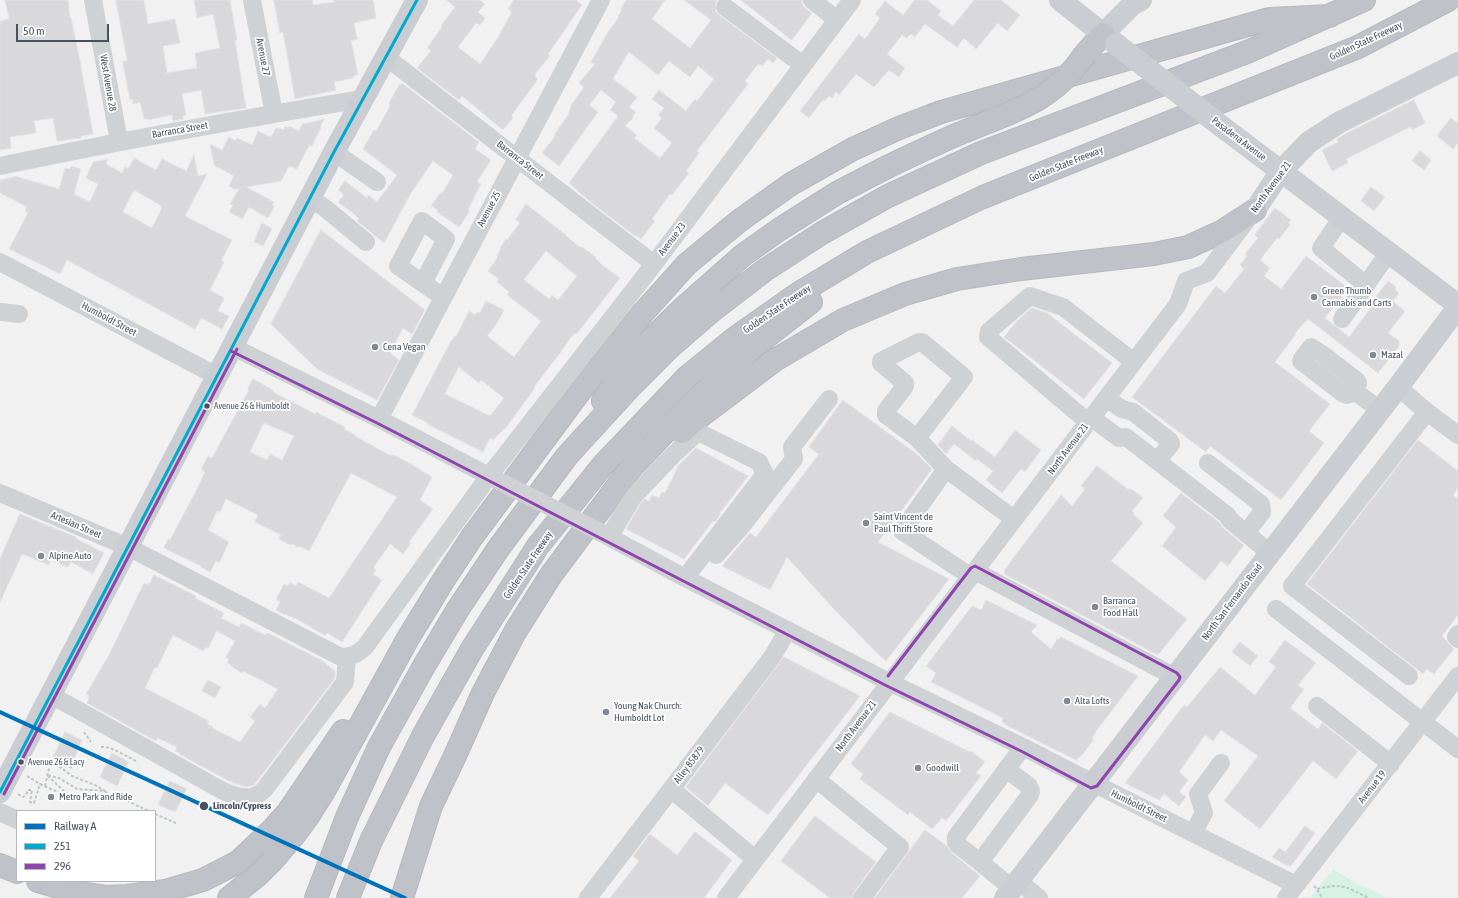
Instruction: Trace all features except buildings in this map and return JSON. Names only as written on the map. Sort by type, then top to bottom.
[{"type":"highway","points":[[567,456],[632,385],[669,348],[713,310],[765,270],[822,233],[888,196],[981,153],[1247,52],[1364,0]]},
{"type":"highway","name":"Golden State Freeway","points":[[348,898],[371,841],[422,736],[472,649],[538,546],[602,465],[687,377],[734,338],[799,293],[867,252],[983,197],[1358,47],[1448,0]]},
{"type":"highway","points":[[229,898],[268,865],[307,818],[324,791],[407,640],[442,581],[472,536],[578,394],[642,314],[687,264],[739,221],[791,184],[852,149],[899,128],[942,112],[1270,19],[1330,16]]},
{"type":"highway","points":[[316,898],[347,817],[379,747],[424,666],[458,609],[498,549],[567,456],[629,361],[682,309],[742,256],[780,229],[837,192],[956,135],[1024,107],[1049,93],[1065,80],[1085,54],[1109,39]]},
{"type":"highway","points":[[601,506],[693,422],[775,360],[843,320],[905,294],[957,279],[1021,269],[1154,254],[1188,247],[1221,232],[1255,210]]},
{"type":"highway","points":[[402,898],[431,806],[483,693],[515,632],[551,575],[601,506],[631,468],[689,407],[750,349],[812,301],[867,252]]},
{"type":"highway","points":[[41,882],[78,893],[106,897],[128,896],[164,892],[203,880],[238,862],[273,830],[288,812],[340,734],[407,640]]},
{"type":"highway","points":[[415,898],[446,795],[454,758]]},
{"type":"highway","points":[[0,865],[16,872]]},
{"type":"main road","points":[[2,789],[334,152],[417,0]]},
{"type":"main road","name":"Pasadena Avenue","points":[[1060,0],[1221,126],[1389,252],[1458,306]]},
{"type":"main road","points":[[1109,39],[1132,5],[1141,0]]},
{"type":"main road","name":"North Avenue 21","points":[[1255,210],[1281,171],[1309,142],[1340,122],[1458,63]]},
{"type":"main road","name":"North San Fernando Road","points":[[1012,889],[1398,387],[1458,306]]},
{"type":"street","name":"West Avenue 28","points":[[93,0],[119,141]]},
{"type":"street","name":"Avenue 27","points":[[252,0],[274,114]]},
{"type":"street","name":"Avenue 25","points":[[379,419],[601,0]]},
{"type":"street","points":[[812,0],[837,20]]},
{"type":"street","name":"Avenue 23","points":[[347,657],[358,653],[365,647],[489,476],[654,264],[852,0]]},
{"type":"street","points":[[725,7],[803,65]]},
{"type":"street","name":"Barranca Street","points":[[386,57],[654,264]]},
{"type":"street","name":"Barranca Street","points":[[0,166],[119,141],[362,99]]},
{"type":"street","points":[[334,152],[377,182]]},
{"type":"street","points":[[310,198],[325,208],[366,242]]},
{"type":"street","name":"North Avenue 21","points":[[726,898],[1178,304],[1186,282],[1206,273],[1255,210]]},
{"type":"street","points":[[1342,217],[1321,248],[1366,285]]},
{"type":"street","points":[[423,283],[446,239],[422,221],[398,266],[443,297]]},
{"type":"street","points":[[1342,319],[1389,252]]},
{"type":"street","name":"Humboldt Street","points":[[0,262],[217,376]]},
{"type":"street","points":[[1134,362],[1063,307],[1030,296],[988,331],[988,336],[1090,420],[1119,438],[1126,437],[1227,515],[1230,520],[1270,553]]},
{"type":"street","points":[[0,312],[19,314]]},
{"type":"street","points":[[917,438],[964,376],[920,342],[881,361],[881,363],[905,383],[885,413],[917,438],[946,468],[1014,519]]},
{"type":"street","name":"Humboldt Street","points":[[233,347],[379,419],[889,682],[1023,747],[1193,833],[1291,892]]},
{"type":"street","points":[[1398,387],[1427,412],[1458,435]]},
{"type":"street","points":[[1353,390],[1380,410]]},
{"type":"street","points":[[1106,398],[1122,409],[1133,412],[1170,441],[1171,444],[1157,461]]},
{"type":"street","points":[[690,580],[741,527],[794,459],[792,447],[829,399]]},
{"type":"street","points":[[1409,676],[1292,586],[1427,412]]},
{"type":"street","points":[[604,534],[633,496],[673,454],[698,432],[758,462],[765,474],[690,580]]},
{"type":"street","points":[[1208,463],[1261,504],[1262,512],[1246,533]]},
{"type":"street","points":[[946,468],[902,531],[972,574],[1175,677]]},
{"type":"street","name":"Artesian Street","points":[[0,493],[128,547],[329,651],[342,657],[347,657]]},
{"type":"street","points":[[1276,609],[1424,721],[1458,749]]},
{"type":"street","name":"Alley 85879","points":[[588,898],[772,657],[788,630]]},
{"type":"street","points":[[1458,634],[1456,637],[1458,638]]},
{"type":"street","points":[[51,695],[223,791],[240,798],[248,798],[259,794],[264,790],[344,682],[347,657]]},
{"type":"street","name":"Avenue 19","points":[[1291,892],[1458,676]]},
{"type":"street","points":[[1317,706],[1391,764]]},
{"type":"street","points":[[1023,747],[956,837],[956,842],[976,859],[980,860],[1012,889],[1039,898]]},
{"type":"street","points":[[1193,833],[1204,813],[1198,794],[1221,763]]},
{"type":"street","points":[[980,860],[1032,791],[1029,786],[1006,769]]},
{"type":"street","points":[[816,779],[900,847],[862,898]]},
{"type":"street","points":[[671,789],[755,859]]},
{"type":"street","points":[[0,812],[16,820]]},
{"type":"path","points":[[44,786],[53,760]]},
{"type":"path","points":[[53,760],[74,768]]},
{"type":"path","points":[[53,760],[72,776],[95,784],[115,800]]},
{"type":"path","points":[[47,775],[59,778],[77,789],[104,791]]},
{"type":"path","points":[[47,775],[69,796]]},
{"type":"path","points":[[2,789],[23,797],[26,795],[28,790],[32,790],[30,802],[34,803],[40,784],[69,796],[88,800],[125,800],[147,810]]},
{"type":"path","points":[[156,814],[178,824]]},
{"type":"path","points":[[1317,889],[1332,885],[1348,887],[1369,898]]},
{"type":"green space","points":[[1333,869],[1356,883],[1388,898],[1310,898]]},
{"type":"rail line","name":"A","points":[[0,712],[405,898]]},
{"type":"transit line","name":"251","points":[[0,792],[334,152],[417,0]]},
{"type":"transit line","name":"296","points":[[4,794],[237,349]]},
{"type":"transit line","name":"296","points":[[231,351],[377,423],[887,686],[1021,751],[1091,788],[1097,786],[1180,677],[1177,673],[975,566],[971,568],[888,676]]},
{"type":"place","name":"Green Thumb Cannabis and Carts","points":[[1314,297]]},
{"type":"place","name":"Cena Vegan","points":[[375,347]]},
{"type":"place","name":"Mazal","points":[[1373,355]]},
{"type":"place","name":"Avenue 26 & Humboldt","points":[[207,406]]},
{"type":"place","name":"Saint Vincent de Paul Thrift Store","points":[[866,523]]},
{"type":"place","name":"Alpine Auto","points":[[41,556]]},
{"type":"place","name":"Barranca Food Hall","points":[[1095,607]]},
{"type":"place","name":"Alta Lofts","points":[[1067,701]]},
{"type":"place","name":"Young Nak Church: Humboldt Lot","points":[[606,712]]},
{"type":"place","name":"Avenue 26 & Lacy","points":[[21,762]]},
{"type":"place","name":"Goodwill","points":[[918,768]]},
{"type":"place","name":"Metro Park and Ride","points":[[51,797]]},
{"type":"place","name":"Lincoln/Cypress","points":[[204,806]]}]
